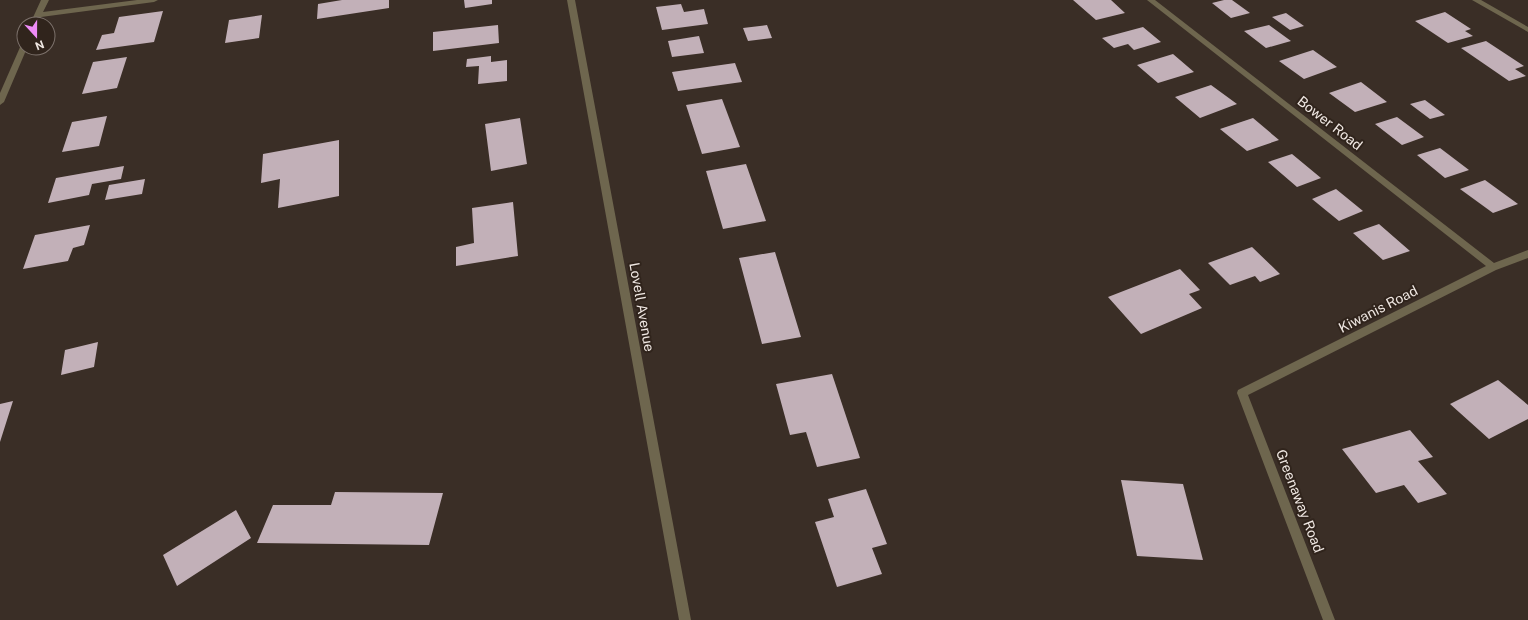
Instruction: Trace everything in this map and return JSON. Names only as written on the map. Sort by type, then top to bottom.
[{"type":"street","points":[[37,16],[44,0]]},
{"type":"street","points":[[37,16],[154,0]]},
{"type":"street","name":"Lovell Avenue","points":[[571,0],[685,620]]},
{"type":"street","name":"Bower Road","points":[[1151,0],[1493,267]]},
{"type":"street","points":[[1476,0],[1528,30]]},
{"type":"street","points":[[0,102],[20,56]]},
{"type":"street","name":"Kiwanis Road","points":[[1242,393],[1493,267],[1528,254]]},
{"type":"street","name":"Greenaway Road","points":[[1242,393],[1329,620]]},
{"type":"building","points":[[342,0],[389,0],[389,8],[317,19],[318,4]]},
{"type":"building","points":[[464,0],[492,0],[492,4],[465,8]]},
{"type":"building","points":[[1073,0],[1111,0],[1125,13],[1096,20]]},
{"type":"building","points":[[1232,0],[1250,13],[1231,18],[1212,3]]},
{"type":"building","points":[[681,4],[684,12],[704,9],[708,24],[662,30],[656,7]]},
{"type":"building","points":[[163,11],[154,42],[96,50],[102,35],[114,33],[119,17]]},
{"type":"building","points":[[1445,12],[1471,29],[1465,31],[1473,36],[1448,43],[1415,21]]},
{"type":"building","points":[[1286,13],[1304,26],[1290,30],[1272,17]]},
{"type":"building","points":[[262,15],[259,38],[225,43],[229,20]]},
{"type":"building","points":[[498,25],[499,43],[433,51],[433,32]]},
{"type":"building","points":[[767,25],[772,38],[748,41],[743,28]]},
{"type":"building","points":[[1269,25],[1291,41],[1266,48],[1244,31]]},
{"type":"building","points":[[1143,27],[1161,42],[1134,50],[1128,44],[1114,48],[1102,38]]},
{"type":"building","points":[[699,36],[704,53],[672,57],[668,41]]},
{"type":"building","points":[[1486,41],[1524,66],[1515,69],[1526,76],[1509,81],[1461,48]]},
{"type":"building","points":[[1313,50],[1337,67],[1304,79],[1279,61]]},
{"type":"building","points":[[1173,54],[1194,72],[1158,83],[1137,65]]},
{"type":"building","points":[[491,56],[491,62],[507,60],[507,81],[478,84],[479,66],[466,67],[467,59]]},
{"type":"building","points":[[127,57],[117,88],[82,94],[93,62]]},
{"type":"building","points":[[735,63],[742,82],[678,91],[672,72]]},
{"type":"building","points":[[1361,82],[1387,102],[1355,112],[1329,93]]},
{"type":"building","points":[[1211,85],[1237,104],[1200,118],[1175,97]]},
{"type":"building","points":[[722,99],[740,147],[702,154],[686,105]]},
{"type":"building","points":[[1425,100],[1445,115],[1430,119],[1410,104]]},
{"type":"building","points":[[107,116],[99,146],[62,152],[72,122]]},
{"type":"building","points":[[1397,117],[1424,137],[1402,145],[1375,124]]},
{"type":"building","points":[[520,118],[527,164],[491,171],[485,124]]},
{"type":"building","points":[[1253,118],[1279,140],[1247,151],[1220,129]]},
{"type":"building","points":[[339,140],[339,196],[278,208],[280,179],[261,183],[263,154]]},
{"type":"building","points":[[1440,148],[1469,170],[1445,178],[1417,155]]},
{"type":"building","points":[[1292,154],[1321,178],[1297,187],[1268,162]]},
{"type":"building","points":[[746,164],[766,221],[723,229],[706,171]]},
{"type":"building","points":[[124,166],[121,179],[92,184],[89,195],[48,203],[56,178]]},
{"type":"building","points":[[145,179],[142,194],[105,200],[109,185]]},
{"type":"building","points":[[1485,180],[1518,204],[1493,213],[1460,189]]},
{"type":"building","points":[[1336,189],[1363,211],[1339,221],[1312,199]]},
{"type":"building","points":[[513,202],[518,256],[456,266],[456,247],[474,243],[472,208]]},
{"type":"building","points":[[1379,224],[1410,251],[1383,260],[1353,233]]},
{"type":"building","points":[[90,225],[84,245],[73,248],[68,261],[23,269],[35,235]]},
{"type":"building","points":[[1252,247],[1280,274],[1260,282],[1255,276],[1230,285],[1208,263]]},
{"type":"building","points":[[775,252],[801,337],[762,344],[739,258]]},
{"type":"building","points":[[1180,269],[1200,290],[1189,294],[1202,308],[1141,334],[1108,297]]},
{"type":"building","points":[[98,342],[94,367],[61,375],[65,350]]},
{"type":"building","points":[[832,374],[860,458],[817,467],[806,432],[790,435],[776,384]]},
{"type":"building","points":[[1498,380],[1528,405],[1528,419],[1489,439],[1450,404]]},
{"type":"building","points":[[13,401],[0,442],[0,404]]},
{"type":"building","points":[[1410,430],[1433,457],[1418,461],[1447,494],[1418,503],[1404,485],[1376,493],[1342,449]]},
{"type":"building","points":[[1121,480],[1183,484],[1203,560],[1137,556]]},
{"type":"building","points":[[866,489],[887,544],[872,548],[882,574],[837,587],[815,522],[834,517],[828,499]]},
{"type":"building","points":[[335,492],[443,493],[429,545],[257,543],[273,505],[331,505]]},
{"type":"building","points":[[236,510],[251,538],[177,586],[163,555]]}]
